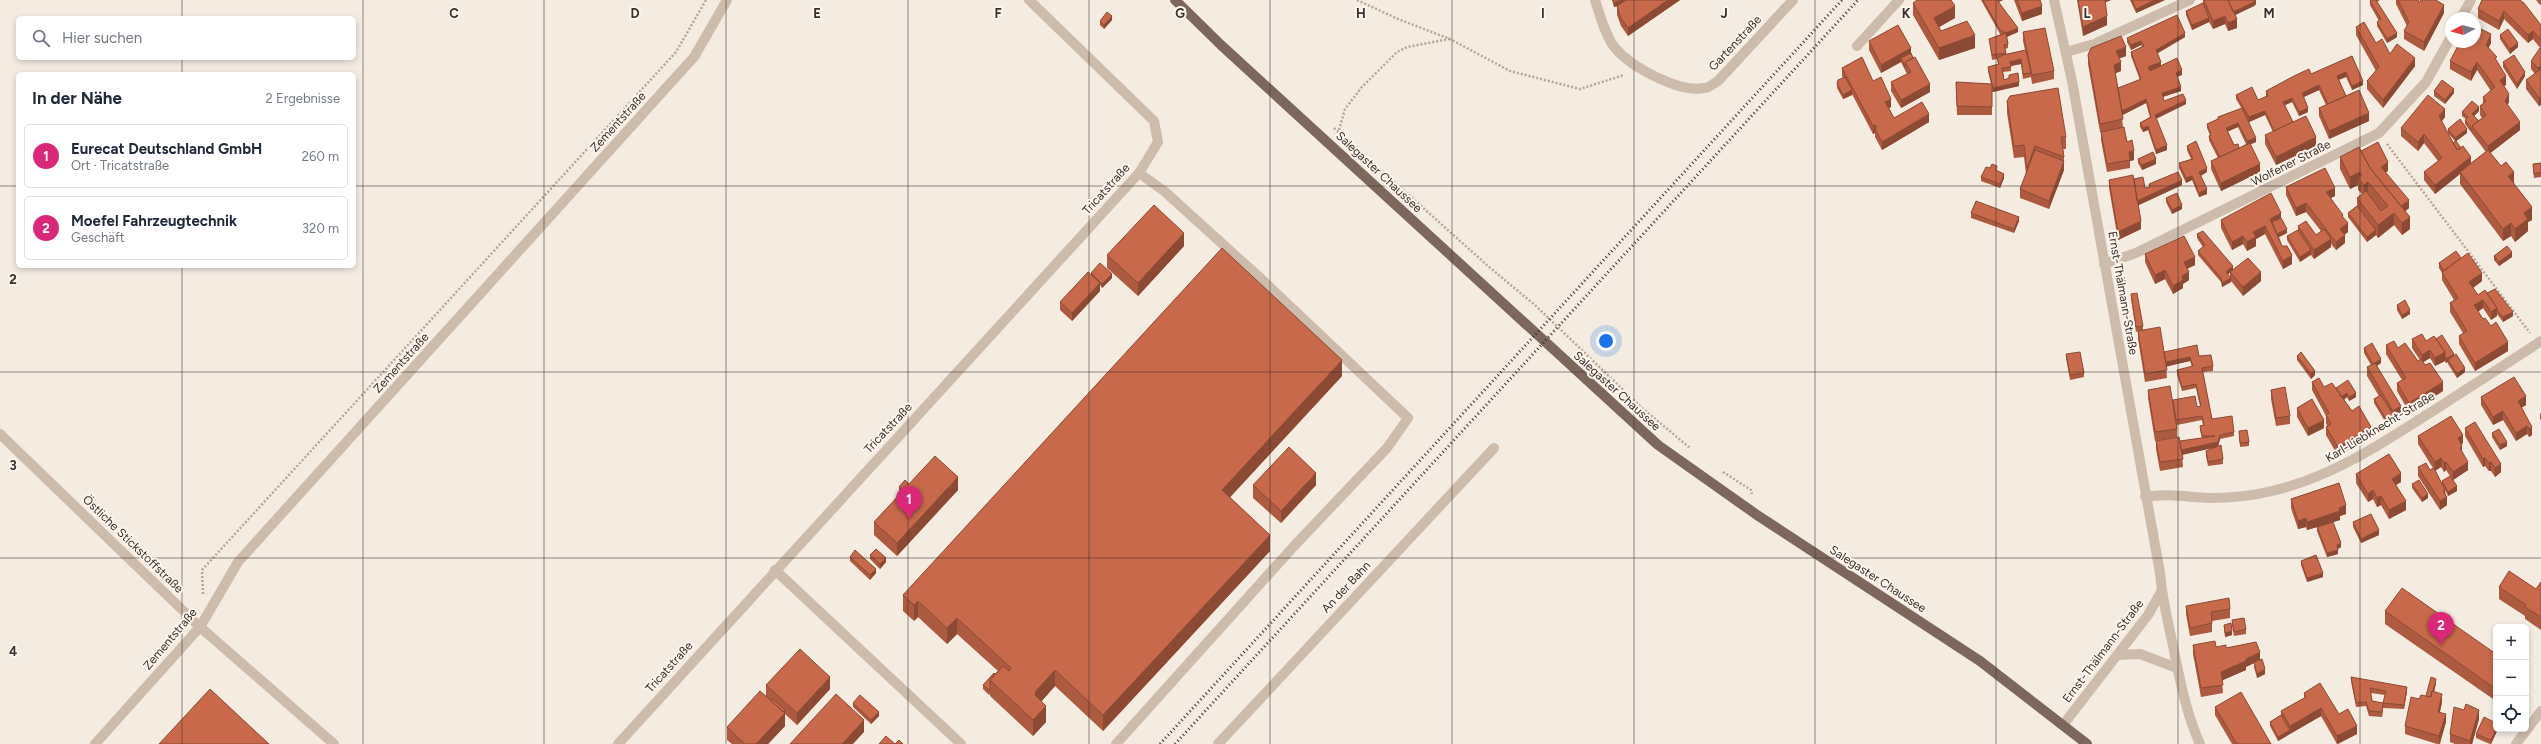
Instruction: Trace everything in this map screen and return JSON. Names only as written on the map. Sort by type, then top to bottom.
[{"type":"main road","name":"Salegaster Chaussee","points":[[1175,0],[1648,436],[1683,465],[1757,516],[1980,661],[2087,744]]},
{"type":"street","name":"Zementstraße","points":[[95,744],[202,624],[238,562],[694,57],[727,0]]},
{"type":"street","name":"Tricatstraße","points":[[618,744],[775,570],[1139,173],[1158,142],[1154,122],[1029,0]]},
{"type":"street","points":[[1595,0],[1614,47],[1641,69]]},
{"type":"street","name":"Gartenstraße","points":[[1641,69],[1688,88],[1705,88],[1718,81],[1793,0]]},
{"type":"street","points":[[1857,46],[1899,0]]},
{"type":"street","name":"Ernst-Thälmann-Straße","points":[[2054,0],[2066,52],[2145,497],[2160,573],[2161,592],[2177,668],[2192,726],[2200,744]]},
{"type":"street","points":[[2066,52],[2094,44],[2190,0]]},
{"type":"street","points":[[2464,12],[2471,0]]},
{"type":"street","name":"Wolfener Straße","points":[[2104,264],[2136,253],[2379,133],[2426,82],[2445,48]]},
{"type":"street","points":[[1116,744],[1295,545],[1387,448],[1408,418],[1258,276],[1164,191],[1139,173]]},
{"type":"street","name":"Karl-Liebknecht-Straße","points":[[2145,497],[2163,494],[2209,498],[2271,492],[2329,473],[2409,426],[2540,342]]},
{"type":"street","name":"Östliche Stickstoffstraße","points":[[2,435],[202,624],[334,744]]},
{"type":"street","name":"An der Bahn","points":[[1224,742],[1494,448]]},
{"type":"street","points":[[775,570],[961,744]]},
{"type":"street","name":"Ernst-Thälmann-Straße","points":[[2063,725],[2148,615],[2161,592]]},
{"type":"street","points":[[2118,655],[2140,654],[2177,668]]},
{"type":"street","points":[[2516,744],[2541,711]]},
{"type":"path","points":[[202,624],[202,570],[676,52],[706,0]]},
{"type":"path","points":[[1357,0],[1398,19],[1450,39],[1510,72],[1580,90],[1641,69]]},
{"type":"path","points":[[1338,130],[1345,109],[1362,87],[1397,52],[1407,47],[1450,39]]},
{"type":"path","points":[[2379,133],[2540,342]]},
{"type":"path","points":[[1536,306],[1568,334],[1642,408],[1693,451]]},
{"type":"path","points":[[1722,471],[1751,490],[1757,516]]},
{"type":"building","points":[[1613,0],[1622,0],[1614,3]]},
{"type":"building","points":[[1626,0],[1668,0],[1628,28],[1621,18],[1617,6]]},
{"type":"building","points":[[1917,0],[1951,0],[1955,6],[1934,18],[1941,31],[1967,21],[1975,35],[1939,48],[1913,3]]},
{"type":"building","points":[[1983,0],[1997,0],[2018,28],[2006,33],[2000,30]]},
{"type":"building","points":[[2017,0],[2040,0],[2042,6],[2022,13]]},
{"type":"building","points":[[2078,0],[2105,0],[2107,16],[2083,27]]},
{"type":"building","points":[[2132,0],[2155,0],[2136,9]]},
{"type":"building","points":[[2204,0],[2228,0],[2237,19],[2228,23],[2225,16],[2213,21]]},
{"type":"building","points":[[2228,0],[2255,0],[2254,2],[2233,12]]},
{"type":"building","points":[[2376,0],[2397,33],[2387,39],[2377,22],[2381,19],[2370,1]]},
{"type":"building","points":[[2398,0],[2418,0],[2419,2],[2421,0],[2436,0],[2444,5],[2424,42],[2404,31],[2409,22]]},
{"type":"building","points":[[2482,0],[2520,0],[2541,25],[2541,40],[2533,31],[2528,35],[2504,11],[2499,21],[2478,9]]},
{"type":"building","points":[[2203,3],[2209,18],[2192,25],[2186,11]]},
{"type":"building","points":[[1107,12],[1112,16],[1104,25],[1100,21]]},
{"type":"building","points":[[2177,15],[2185,33],[2156,50],[2161,62],[2148,67],[2150,71],[2177,58],[2182,70],[2176,73],[2181,87],[2162,93],[2164,101],[2183,94],[2186,100],[2155,115],[2167,145],[2156,150],[2148,126],[2143,128],[2140,123],[2151,117],[2146,99],[2122,111],[2118,88],[2141,79],[2131,52],[2144,46],[2141,41],[2131,45],[2127,38]]},
{"type":"building","points":[[2364,22],[2376,43],[2382,39],[2390,54],[2397,44],[2415,58],[2383,100],[2367,81],[2379,67],[2356,27]]},
{"type":"building","points":[[1898,25],[1911,48],[1881,65],[1869,41]]},
{"type":"building","points":[[2045,28],[2054,71],[2032,75],[2023,32]]},
{"type":"building","points":[[2481,29],[2491,34],[2486,45],[2497,57],[2495,58],[2506,76],[2500,80],[2509,94],[2505,101],[2520,122],[2488,146],[2472,126],[2486,115],[2480,106],[2486,101],[2483,97],[2495,87],[2477,62],[2471,72],[2450,61],[2457,48],[2481,48]]},
{"type":"building","points":[[2508,29],[2518,43],[2510,49],[2500,35]]},
{"type":"building","points":[[2006,33],[2008,44],[2004,45],[2006,53],[1992,55],[1989,39]]},
{"type":"building","points":[[2121,36],[2126,47],[2116,51],[2121,62],[2114,65],[2123,119],[2100,124],[2088,55],[2091,48]]},
{"type":"building","points":[[2540,48],[2541,65],[2538,68],[2531,61]]},
{"type":"building","points":[[2026,50],[2031,73],[2023,74],[2021,59],[2010,62],[2011,67],[2002,68],[2004,80],[2009,78],[2009,75],[2018,73],[2019,82],[1993,88],[1988,67],[1999,64],[1997,58],[2003,55]]},
{"type":"building","points":[[1911,53],[1913,58],[1905,62],[1905,67],[1901,58]]},
{"type":"building","points":[[2514,55],[2525,72],[2517,84],[2503,62]]},
{"type":"building","points":[[2352,56],[2363,81],[2352,86],[2346,72],[2337,76],[2346,96],[2328,104],[2319,85],[2302,93],[2308,108],[2299,112],[2292,98],[2283,102],[2293,122],[2274,131],[2265,111],[2249,117],[2236,95],[2252,87],[2258,100],[2268,96],[2266,91],[2294,76],[2309,69],[2311,74]]},
{"type":"building","points":[[1862,57],[1873,81],[1881,77],[1891,99],[1885,102],[1894,118],[1922,102],[1929,114],[1882,142],[1875,129],[1877,128],[1875,125],[1873,126],[1842,68]]},
{"type":"building","points":[[1915,57],[1930,84],[1901,100],[1891,82],[1911,72],[1905,62]]},
{"type":"building","points":[[2541,69],[2541,96],[2539,98],[2526,80]]},
{"type":"building","points":[[1845,77],[1852,90],[1843,95],[1837,84],[1838,80]]},
{"type":"building","points":[[2442,80],[2454,89],[2445,100],[2434,91]]},
{"type":"building","points":[[1956,82],[1992,84],[1992,107],[1957,106]]},
{"type":"building","points":[[2058,88],[2066,137],[2061,137],[2064,157],[2035,146],[2027,168],[2024,145],[2014,146],[2007,101],[2010,96]]},
{"type":"building","points":[[2359,90],[2369,113],[2329,131],[2319,108]]},
{"type":"building","points":[[2428,95],[2445,109],[2439,116],[2457,150],[2463,146],[2471,157],[2435,185],[2424,172],[2442,158],[2424,134],[2418,142],[2401,128]]},
{"type":"building","points":[[2472,101],[2479,107],[2472,114],[2479,121],[2472,126],[2472,130],[2465,120],[2468,117],[2462,112]]},
{"type":"building","points":[[2242,108],[2256,138],[2247,141],[2238,123],[2226,128],[2234,145],[2238,144],[2239,148],[2220,157],[2209,136],[2211,135],[2207,124],[2218,119],[2218,117]]},
{"type":"building","points":[[2306,116],[2316,137],[2276,157],[2265,135]]},
{"type":"building","points":[[2460,119],[2467,129],[2455,138],[2448,129]]},
{"type":"building","points":[[2124,127],[2127,142],[2132,140],[2134,151],[2129,152],[2130,160],[2107,164],[2101,132]]},
{"type":"building","points":[[2196,141],[2207,168],[2199,172],[2207,189],[2199,193],[2192,176],[2186,178],[2179,163],[2193,159],[2187,146]]},
{"type":"building","points":[[2456,141],[2461,148],[2457,150],[2453,143]]},
{"type":"building","points":[[2378,142],[2388,162],[2381,167],[2409,200],[2401,206],[2370,168],[2361,151]]},
{"type":"building","points":[[2250,143],[2260,164],[2221,183],[2211,161]]},
{"type":"building","points":[[2359,147],[2370,168],[2410,217],[2402,223],[2394,213],[2378,225],[2357,198],[2366,191],[2381,211],[2388,206],[2368,182],[2364,185],[2358,178],[2362,175],[2360,172],[2350,177],[2340,157]]},
{"type":"building","points":[[2035,150],[2064,161],[2049,201],[2020,189]]},
{"type":"building","points":[[2488,150],[2501,166],[2506,162],[2514,172],[2508,176],[2532,207],[2524,213],[2528,219],[2515,229],[2511,223],[2503,229],[2460,172]]},
{"type":"building","points":[[2153,152],[2156,159],[2142,165],[2138,159]]},
{"type":"building","points":[[2541,163],[2541,172],[2534,174],[2533,164]]},
{"type":"building","points":[[1992,164],[1997,166],[1996,170],[2004,174],[2000,184],[1981,177],[1986,167],[1990,168]]},
{"type":"building","points":[[2325,168],[2335,188],[2326,192],[2348,223],[2340,229],[2345,235],[2336,242],[2306,203],[2296,208],[2286,187]]},
{"type":"building","points":[[2178,172],[2182,180],[2137,201],[2134,179],[2143,177],[2145,188],[2150,187],[2149,184]]},
{"type":"building","points":[[2133,175],[2141,221],[2118,232],[2109,180]]},
{"type":"building","points":[[2177,193],[2182,205],[2172,210],[2166,198]]},
{"type":"building","points":[[2271,193],[2281,213],[2270,219],[2282,246],[2287,246],[2292,255],[2283,261],[2265,226],[2253,232],[2256,237],[2247,242],[2243,236],[2232,242],[2221,220]]},
{"type":"building","points":[[1976,201],[2019,217],[2014,229],[1971,213]]},
{"type":"building","points":[[1154,205],[1184,233],[1138,283],[1107,255]]},
{"type":"building","points":[[2357,206],[2376,230],[2367,237],[2348,213]]},
{"type":"building","points":[[2281,218],[2287,229],[2277,234],[2272,222]]},
{"type":"building","points":[[2306,221],[2316,235],[2324,229],[2331,239],[2314,250],[2298,226]]},
{"type":"building","points":[[2298,230],[2311,250],[2300,257],[2287,236]]},
{"type":"building","points":[[2203,231],[2233,266],[2226,272],[2231,278],[2222,283],[2221,278],[2198,251],[2205,245],[2197,234]]},
{"type":"building","points":[[2184,236],[2195,257],[2184,262],[2189,272],[2182,276],[2183,280],[2173,286],[2165,270],[2155,275],[2145,254]]},
{"type":"building","points":[[2507,246],[2512,252],[2499,262],[2494,256]]},
{"type":"building","points":[[1222,248],[1342,360],[1222,490],[1270,535],[1103,715],[1055,670],[1036,691],[1035,695],[1046,706],[1033,720],[990,680],[1003,666],[1009,671],[1011,668],[957,618],[947,628],[918,601],[914,605],[903,595]]},
{"type":"building","points":[[2456,251],[2461,258],[2444,271],[2439,263]]},
{"type":"building","points":[[2468,253],[2482,273],[2469,282],[2478,295],[2485,290],[2497,308],[2491,312],[2483,300],[2474,305],[2483,319],[2485,318],[2491,326],[2496,322],[2508,342],[2475,363],[2459,336],[2467,331],[2450,303],[2458,298],[2442,272]]},
{"type":"building","points":[[2248,258],[2261,272],[2243,287],[2230,272]]},
{"type":"building","points":[[1100,263],[1112,274],[1102,284],[1091,273]]},
{"type":"building","points":[[1088,272],[1100,283],[1072,313],[1060,302]]},
{"type":"building","points":[[2495,289],[2513,312],[2503,317],[2497,310],[2487,293]]},
{"type":"building","points":[[2137,293],[2143,326],[2136,327],[2131,294]]},
{"type":"building","points":[[2405,300],[2410,310],[2402,315],[2397,305]]},
{"type":"building","points":[[2160,327],[2167,370],[2145,374],[2138,331]]},
{"type":"building","points":[[2422,334],[2426,341],[2434,336],[2445,352],[2435,358],[2430,350],[2422,355],[2412,339]]},
{"type":"building","points":[[2442,335],[2454,354],[2446,359],[2445,352],[2436,339]]},
{"type":"building","points":[[2394,341],[2398,348],[2405,343],[2418,361],[2421,359],[2425,365],[2430,363],[2443,382],[2409,403],[2397,383],[2406,378],[2386,345]]},
{"type":"building","points":[[2372,343],[2381,359],[2373,364],[2364,348]]},
{"type":"building","points":[[2197,345],[2199,356],[2211,355],[2213,366],[2202,368],[2212,419],[2232,416],[2234,432],[2220,435],[2218,442],[2181,450],[2180,441],[2215,436],[2202,436],[2200,426],[2204,425],[2202,416],[2176,420],[2173,400],[2195,396],[2197,407],[2201,406],[2196,384],[2182,387],[2177,370],[2193,366],[2190,357],[2166,362],[2164,352]]},
{"type":"building","points":[[2080,352],[2084,373],[2070,375],[2066,354]]},
{"type":"building","points":[[2301,352],[2315,371],[2311,374],[2297,356]]},
{"type":"building","points":[[2456,354],[2465,368],[2457,374],[2448,360]]},
{"type":"building","points":[[2375,363],[2401,406],[2393,411],[2367,367]]},
{"type":"building","points":[[2514,377],[2526,396],[2518,401],[2532,427],[2529,429],[2527,426],[2516,433],[2503,411],[2493,417],[2481,397]]},
{"type":"building","points":[[2319,378],[2324,387],[2332,383],[2352,411],[2359,406],[2371,427],[2338,447],[2326,427],[2331,424],[2326,415],[2329,413],[2312,382]]},
{"type":"building","points":[[2348,380],[2356,393],[2349,397],[2347,393],[2341,397],[2336,388]]},
{"type":"building","points":[[2170,386],[2177,429],[2155,432],[2148,390]]},
{"type":"building","points":[[2285,387],[2290,416],[2276,418],[2271,390]]},
{"type":"building","points":[[2381,395],[2393,415],[2386,419],[2374,399]]},
{"type":"building","points":[[2312,399],[2324,420],[2308,428],[2297,408]]},
{"type":"building","points":[[2451,416],[2463,435],[2458,438],[2462,446],[2460,448],[2468,462],[2453,472],[2441,458],[2435,462],[2418,436]]},
{"type":"building","points":[[2475,422],[2501,464],[2495,468],[2491,462],[2489,463],[2485,458],[2483,459],[2465,428]]},
{"type":"building","points":[[2499,429],[2507,442],[2500,445],[2492,433]]},
{"type":"building","points":[[2247,430],[2249,442],[2240,443],[2239,431]]},
{"type":"building","points":[[2179,437],[2183,459],[2160,462],[2156,441]]},
{"type":"building","points":[[2221,445],[2223,459],[2208,462],[2206,451]]},
{"type":"building","points":[[1289,447],[1316,473],[1281,511],[1253,485]]},
{"type":"building","points":[[2389,454],[2401,473],[2392,479],[2406,501],[2389,510],[2381,496],[2377,498],[2373,490],[2368,494],[2356,474]]},
{"type":"building","points":[[935,456],[958,477],[897,543],[874,522],[903,491],[899,487],[905,480],[909,484]]},
{"type":"building","points":[[2426,463],[2430,470],[2434,468],[2445,490],[2443,491],[2447,497],[2440,501],[2418,467]]},
{"type":"building","points":[[2450,476],[2457,486],[2448,492],[2442,481]]},
{"type":"building","points":[[2419,480],[2428,494],[2422,498],[2412,484]]},
{"type":"building","points":[[2339,483],[2346,505],[2339,508],[2340,511],[2307,522],[2306,518],[2298,521],[2291,499]]},
{"type":"building","points":[[2371,514],[2379,530],[2361,539],[2353,522]]},
{"type":"building","points":[[2333,522],[2341,543],[2337,545],[2338,550],[2327,553],[2317,527]]},
{"type":"building","points":[[876,549],[886,558],[880,564],[870,555]]},
{"type":"building","points":[[855,550],[876,569],[870,575],[850,557]]},
{"type":"building","points":[[2316,555],[2323,573],[2307,578],[2301,561]]},
{"type":"building","points":[[2509,571],[2536,589],[2541,582],[2541,617],[2499,587]]},
{"type":"building","points":[[2402,588],[2493,652],[2493,687],[2385,611]]},
{"type":"building","points":[[2229,598],[2230,609],[2211,612],[2212,623],[2190,628],[2186,606]]},
{"type":"building","points":[[2244,618],[2246,629],[2234,632],[2232,620]]},
{"type":"building","points":[[2231,623],[2232,631],[2225,633],[2224,625]]},
{"type":"building","points":[[2215,641],[2216,647],[2226,645],[2226,648],[2256,642],[2260,652],[2246,659],[2246,661],[2221,672],[2223,685],[2201,688],[2193,645]]},
{"type":"building","points":[[800,649],[830,677],[797,713],[766,685]]},
{"type":"building","points":[[2262,659],[2265,669],[2257,674],[2254,662]]},
{"type":"building","points":[[994,673],[995,674],[990,680],[989,690],[983,685]]},
{"type":"building","points":[[2351,677],[2407,687],[2404,705],[2383,703],[2382,712],[2369,711],[2366,702],[2356,703]],"holes":[[[2370,688],[2386,691],[2383,703],[2372,701]]]},
{"type":"building","points":[[2431,677],[2436,679],[2431,697],[2426,696]]},
{"type":"building","points":[[2320,683],[2339,714],[2348,709],[2357,726],[2337,736],[2321,708],[2290,726],[2281,711],[2306,697],[2304,693]]},
{"type":"building","points":[[210,689],[269,744],[159,744]]},
{"type":"building","points":[[760,691],[785,713],[756,744],[745,744],[727,727]]},
{"type":"building","points":[[2432,691],[2442,694],[2438,712],[2446,714],[2439,736],[2405,726],[2411,697],[2419,699],[2421,695],[2431,697]]},
{"type":"building","points":[[2241,692],[2271,744],[2237,744],[2215,707]]},
{"type":"building","points":[[836,694],[864,720],[842,744],[790,744]]},
{"type":"building","points":[[860,695],[879,712],[871,720],[853,703]]},
{"type":"building","points":[[772,698],[785,710],[783,712],[771,700]]},
{"type":"building","points":[[2466,704],[2479,710],[2470,741],[2450,734],[2454,707],[2464,710]]},
{"type":"building","points":[[2281,715],[2290,730],[2278,737],[2270,722]]},
{"type":"building","points":[[2484,717],[2493,722],[2493,732],[2495,732],[2491,740],[2476,734]]},
{"type":"building","points":[[886,736],[895,744],[879,744]]},
{"type":"building","points":[[899,740],[903,744],[895,744]]},
{"type":"railway","points":[[1160,744],[1842,0]]},
{"type":"railway","points":[[1175,744],[1858,0]]},
{"type":"place","name":"Eurecat Deutschland GmbH","points":[[909,519]]},
{"type":"place","name":"Moefel Fahrzeugtechnik","points":[[2441,645]]}]
